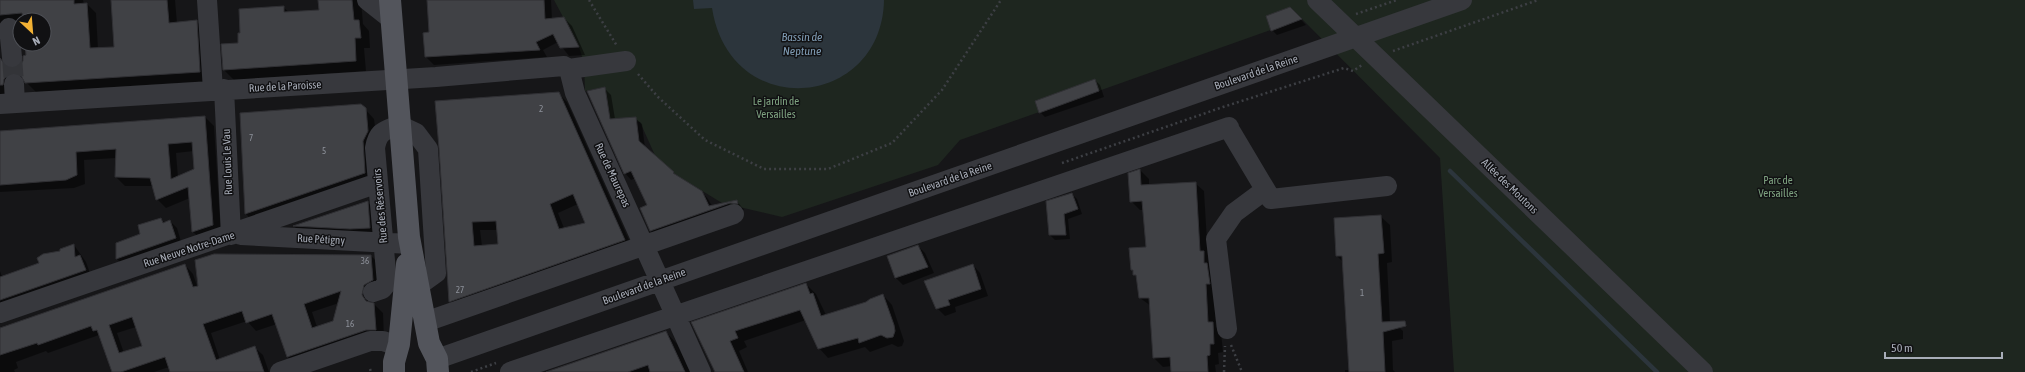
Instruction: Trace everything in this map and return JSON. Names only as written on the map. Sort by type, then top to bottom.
[{"type":"main road","points":[[390,9],[410,244],[425,322],[435,358]]},
{"type":"main road","points":[[394,372],[394,362],[398,345],[410,244]]},
{"type":"main road","name":"Boulevard de la Reine","points":[[398,345],[417,340],[435,358]]},
{"type":"street","name":"Rue Louis Le Vau","points":[[207,0],[218,90],[231,235]]},
{"type":"street","points":[[368,0],[390,9]]},
{"type":"street","name":"Allée des Moutons","points":[[1317,0],[1703,372]]},
{"type":"street","name":"Boulevard de la Reine","points":[[435,358],[1462,0]]},
{"type":"street","points":[[9,28],[12,57]]},
{"type":"street","name":"Rue de la Paroisse","points":[[10,97],[218,90],[395,79],[564,66],[569,69],[626,61]]},
{"type":"street","name":"Rue de Maurepas","points":[[569,69],[575,93],[661,280],[701,372]]},
{"type":"street","points":[[399,125],[416,133],[428,149],[436,272],[418,286]]},
{"type":"street","name":"Rue des Réservoirs","points":[[373,292],[382,289],[387,284],[375,148],[377,136],[399,125]]},
{"type":"street","points":[[510,372],[676,314],[1230,129],[1271,199],[1386,186]]},
{"type":"street","name":"Rue Neuve Notre-Dame","points":[[0,313],[231,235],[378,183]]},
{"type":"street","points":[[1227,329],[1216,239],[1234,213],[1265,190]]},
{"type":"street","points":[[425,322],[734,214]]},
{"type":"street","name":"Rue Pétigny","points":[[231,235],[410,244]]},
{"type":"street","name":"Boulevard de la Reine","points":[[280,372],[370,341],[383,341],[398,345]]},
{"type":"path","points":[[590,0],[626,61],[658,97],[705,140],[764,169],[828,169],[892,142],[942,90],[1000,0]]},
{"type":"path","points":[[1338,21],[1397,0]]},
{"type":"path","points":[[1376,56],[1538,0]]},
{"type":"path","points":[[1224,372],[1227,329]]},
{"type":"path","points":[[1227,329],[1233,354],[1242,372]]},
{"type":"green space","name":"Parc de Versailles","points":[[554,0],[2025,0],[2025,372],[1454,372],[1440,158],[1302,19],[960,140],[938,165],[782,217],[722,203],[658,162],[640,122],[610,119],[605,87],[585,91],[584,63],[579,47]]},
{"type":"water","name":"Bassin de Neptune","points":[[693,0],[884,0],[877,36],[859,63],[833,81],[804,88],[774,85],[746,71],[724,45],[712,8],[694,9]]},
{"type":"building","points":[[0,0],[74,0],[74,4],[87,3],[90,48],[114,47],[111,0],[167,0],[169,23],[197,20],[200,72],[25,83],[20,74],[13,73],[7,75],[4,79],[3,85],[0,85],[0,58],[7,67],[14,68],[19,66],[23,61],[23,56],[26,55],[26,52],[52,52],[52,12],[12,12],[12,14],[0,15]]},
{"type":"building","points":[[318,0],[352,0],[354,20],[359,20],[361,38],[355,38],[356,61],[223,70],[221,44],[238,43],[238,33],[240,33],[239,9],[284,6],[284,12],[319,10]]},
{"type":"building","points":[[427,0],[544,0],[545,19],[564,17],[579,47],[560,48],[553,34],[536,42],[540,50],[425,57],[423,33],[429,32]]},
{"type":"building","points":[[1290,7],[1302,19],[1271,31],[1266,16]]},
{"type":"building","points":[[1095,79],[1099,91],[1039,113],[1035,101]]},
{"type":"building","points":[[605,87],[610,119],[636,117],[639,141],[674,172],[673,173],[702,191],[709,206],[737,200],[738,204],[730,203],[650,231],[640,208],[647,205],[631,171],[624,174],[587,91]]},
{"type":"building","points":[[559,92],[625,240],[449,302],[435,101]],"holes":[[[573,194],[585,223],[559,229],[550,204]],[[496,221],[498,244],[474,246],[472,222]]]},
{"type":"building","points":[[361,104],[366,108],[368,131],[363,141],[365,173],[245,214],[240,113]]},
{"type":"building","points":[[205,116],[213,225],[192,232],[188,187],[156,200],[150,178],[115,177],[116,149],[76,152],[77,175],[66,180],[0,185],[0,131]],"holes":[[[192,142],[194,169],[171,179],[168,144]]]},
{"type":"building","points":[[1140,169],[1141,185],[1196,182],[1200,251],[1204,251],[1204,263],[1207,263],[1210,284],[1206,284],[1208,322],[1213,322],[1214,344],[1210,344],[1210,355],[1207,356],[1208,372],[1171,372],[1170,357],[1153,358],[1149,298],[1139,298],[1136,275],[1133,275],[1133,270],[1131,270],[1129,248],[1146,247],[1142,201],[1130,202],[1128,173]]},
{"type":"building","points":[[1072,193],[1078,209],[1064,214],[1066,235],[1049,235],[1046,201]]},
{"type":"building","points":[[368,201],[370,228],[350,229],[293,226]]},
{"type":"building","points":[[1381,215],[1384,253],[1378,254],[1382,322],[1405,321],[1406,326],[1383,332],[1385,372],[1349,372],[1342,256],[1336,256],[1334,218]]},
{"type":"building","points":[[161,218],[163,223],[170,220],[176,238],[116,259],[116,243],[140,234],[138,225]]},
{"type":"building","points":[[74,244],[75,257],[80,255],[86,270],[0,300],[0,277],[39,263],[37,258],[43,254],[60,251],[60,249]]},
{"type":"building","points":[[918,245],[928,267],[895,278],[887,256]]},
{"type":"building","points":[[214,254],[371,255],[373,280],[364,285],[362,295],[366,301],[374,303],[376,330],[366,330],[287,357],[272,314],[246,323],[242,311],[203,324],[216,360],[255,346],[264,372],[170,372],[165,357],[121,372],[112,372],[97,330],[93,331],[91,326],[38,345],[37,343],[0,355],[0,328],[185,264],[193,287],[198,286],[195,260]],"holes":[[[341,291],[333,321],[312,328],[304,304]],[[132,317],[142,346],[119,353],[109,325]]]},
{"type":"building","points":[[973,264],[981,289],[948,300],[950,305],[936,309],[924,281]]},
{"type":"building","points":[[806,283],[810,294],[813,293],[821,316],[866,302],[883,294],[894,325],[895,331],[893,337],[887,338],[881,335],[859,343],[858,338],[818,349],[800,310],[735,331],[738,338],[730,341],[744,372],[715,372],[691,322]]},
{"type":"building","points":[[666,331],[685,372],[650,372],[648,365],[628,372],[546,372]]},
{"type":"waterway","points":[[1450,171],[1657,372]]},
{"type":"tunnel","points":[[12,57],[14,84]]},
{"type":"park label","name":"Le jardin de Versailles","points":[[776,107]]}]
